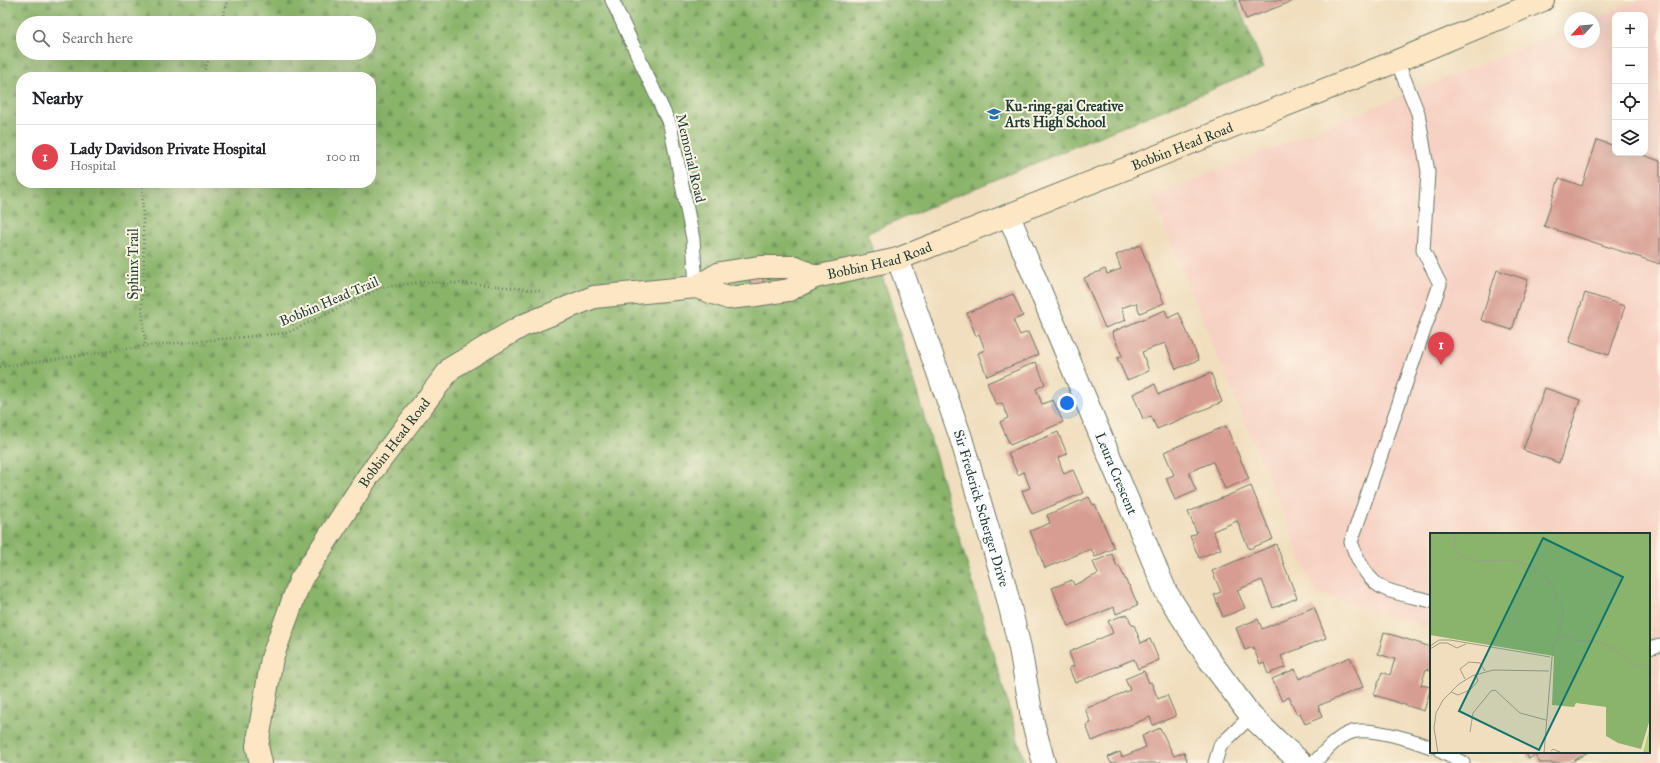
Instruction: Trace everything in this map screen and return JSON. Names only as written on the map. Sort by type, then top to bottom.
[{"type":"main road","name":"Bobbin Head Road","points":[[261,763],[257,746],[272,658],[300,580],[369,475],[451,368],[522,326],[594,296],[696,287],[720,273],[759,267],[796,267],[815,277],[898,260],[1397,61],[1543,0]]},
{"type":"street","name":"Leura Crescent","points":[[1009,216],[1166,592],[1208,658],[1251,716],[1302,763]]},
{"type":"street","name":"Sir Frederick Scherger Drive","points":[[898,260],[960,435],[1004,583],[1020,648],[1033,722],[1044,763]]},
{"type":"lane","name":"Memorial Road","points":[[612,0],[670,125],[693,239],[696,287]]},
{"type":"lane","points":[[1397,61],[1418,113],[1428,172],[1423,250],[1440,284],[1351,542],[1358,560],[1370,578],[1384,589],[1430,601]]},
{"type":"lane","points":[[1650,648],[1660,645]]},
{"type":"lane","points":[[1214,763],[1220,746],[1251,716]]},
{"type":"lane","points":[[1314,763],[1330,745],[1352,732],[1372,732],[1390,735],[1430,747]]},
{"type":"lane","points":[[1444,753],[1463,763]]},
{"type":"path","points":[[223,16],[228,0]]},
{"type":"path","points":[[204,72],[208,60]]},
{"type":"path","name":"Sphinx Trail","points":[[142,188],[144,265],[142,302],[145,346]]},
{"type":"path","name":"Bobbin Head Trail","points":[[0,367],[145,346],[287,333],[380,288],[420,282],[479,284],[548,292]]},
{"type":"shaded area","points":[[1640,0],[1660,0],[1660,763],[1647,763],[1643,753],[1650,753],[1650,533],[1430,533],[1430,628],[1316,593],[1152,197],[1564,30],[1564,48],[1600,48],[1600,17]]},
{"type":"green space","points":[[0,0],[1236,0],[1264,68],[867,233],[888,293],[1025,763],[0,763]]},
{"type":"building","points":[[1239,0],[1296,0],[1246,19]]},
{"type":"building","points":[[1597,140],[1612,145],[1612,156],[1646,156],[1660,161],[1660,264],[1544,226],[1559,178],[1582,186]]},
{"type":"building","points":[[1140,245],[1164,303],[1140,313],[1136,303],[1121,308],[1126,320],[1105,328],[1084,278],[1105,269],[1107,274],[1121,269],[1116,255]]},
{"type":"building","points":[[1497,270],[1528,280],[1512,330],[1481,320]]},
{"type":"building","points":[[762,276],[764,284],[751,287],[749,278]]},
{"type":"building","points":[[1585,293],[1625,306],[1609,355],[1569,342]]},
{"type":"building","points":[[1013,294],[1023,316],[1013,320],[1020,335],[1028,332],[1038,355],[987,376],[978,353],[985,350],[979,334],[976,336],[967,313]]},
{"type":"building","points":[[1165,310],[1168,318],[1179,313],[1199,360],[1176,369],[1165,343],[1142,352],[1149,371],[1127,380],[1117,358],[1122,356],[1112,332]]},
{"type":"building","points":[[1036,362],[1045,384],[1036,389],[1042,404],[1053,400],[1063,422],[1010,445],[1000,422],[1008,418],[1002,403],[996,405],[987,383]]},
{"type":"building","points":[[1211,373],[1222,402],[1157,429],[1151,416],[1143,419],[1133,394],[1155,384],[1159,394]]},
{"type":"building","points":[[1545,388],[1580,400],[1559,463],[1523,450]]},
{"type":"building","points":[[1226,426],[1249,479],[1225,489],[1213,462],[1189,472],[1196,491],[1175,500],[1166,478],[1174,475],[1164,452]]},
{"type":"building","points":[[1058,432],[1067,454],[1058,458],[1064,474],[1073,470],[1083,493],[1032,514],[1022,491],[1030,488],[1024,472],[1018,475],[1008,453]]},
{"type":"building","points":[[1251,486],[1273,539],[1249,549],[1237,521],[1213,531],[1221,549],[1199,558],[1190,536],[1197,533],[1188,512]]},
{"type":"building","points":[[1089,497],[1093,505],[1095,504],[1114,548],[1095,557],[1091,549],[1045,568],[1030,531],[1050,523],[1047,515]]},
{"type":"building","points":[[1276,544],[1297,598],[1273,608],[1262,580],[1237,590],[1245,608],[1223,617],[1214,595],[1221,592],[1212,571]]},
{"type":"building","points":[[1112,554],[1117,567],[1119,566],[1138,605],[1116,614],[1114,607],[1068,626],[1052,588],[1072,580],[1074,585],[1098,574],[1093,562]]},
{"type":"building","points":[[1314,607],[1326,638],[1281,656],[1286,667],[1268,674],[1264,663],[1260,664],[1253,647],[1245,650],[1236,628],[1258,619],[1262,629]]},
{"type":"building","points":[[1127,614],[1132,625],[1134,625],[1141,643],[1150,639],[1159,660],[1138,669],[1134,659],[1075,683],[1069,668],[1074,666],[1069,652],[1113,633],[1108,621]]},
{"type":"building","points":[[1384,632],[1430,647],[1430,671],[1426,669],[1421,685],[1430,687],[1424,711],[1374,695],[1382,672],[1390,675],[1395,659],[1378,654]]},
{"type":"building","points":[[1350,657],[1363,687],[1318,706],[1322,717],[1305,724],[1300,713],[1297,715],[1289,697],[1282,701],[1272,679],[1295,669],[1299,679]]},
{"type":"building","points":[[1144,671],[1149,683],[1151,682],[1158,699],[1167,695],[1176,716],[1153,725],[1150,717],[1092,741],[1086,725],[1091,723],[1085,709],[1130,690],[1125,679]]},
{"type":"building","points":[[1160,728],[1174,756],[1184,752],[1188,763],[1111,763],[1108,757],[1120,752],[1122,757],[1146,747],[1142,736]]},
{"type":"building","points":[[1526,753],[1586,753],[1570,763],[1540,763],[1535,755],[1529,759]]},
{"type":"place","name":"Ku-ring-gai Creative Arts High School","points":[[994,114]]},
{"type":"place","name":"Lady Davidson Private Hospital","points":[[1441,365]]}]
